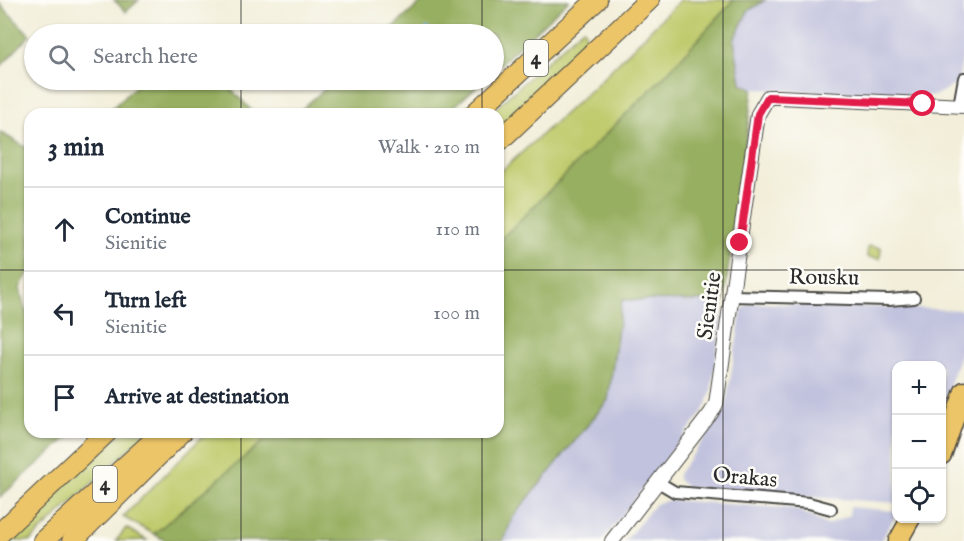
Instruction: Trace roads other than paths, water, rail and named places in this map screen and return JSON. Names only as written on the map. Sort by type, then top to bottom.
[{"type":"highway","name":"4","points":[[504,87],[597,0]]},
{"type":"highway","name":"4","points":[[504,136],[650,0]]},
{"type":"highway","name":"4","points":[[481,108],[501,90]]},
{"type":"highway","name":"4","points":[[0,533],[99,438]]},
{"type":"highway","points":[[0,518],[21,498],[99,438]]},
{"type":"highway","name":"4","points":[[43,541],[156,438]]},
{"type":"highway","points":[[72,541],[176,438]]},
{"type":"main road","points":[[946,443],[964,391]]},
{"type":"main road","points":[[898,541],[909,523]]},
{"type":"street","points":[[962,106],[964,78]]},
{"type":"street","name":"Sienitie","points":[[612,541],[716,404],[758,114],[768,97],[962,106]]},
{"type":"street","name":"Rousku","points":[[732,296],[889,300],[914,298]]},
{"type":"street","name":"Orakas","points":[[658,482],[675,492],[808,503],[831,509]]}]
